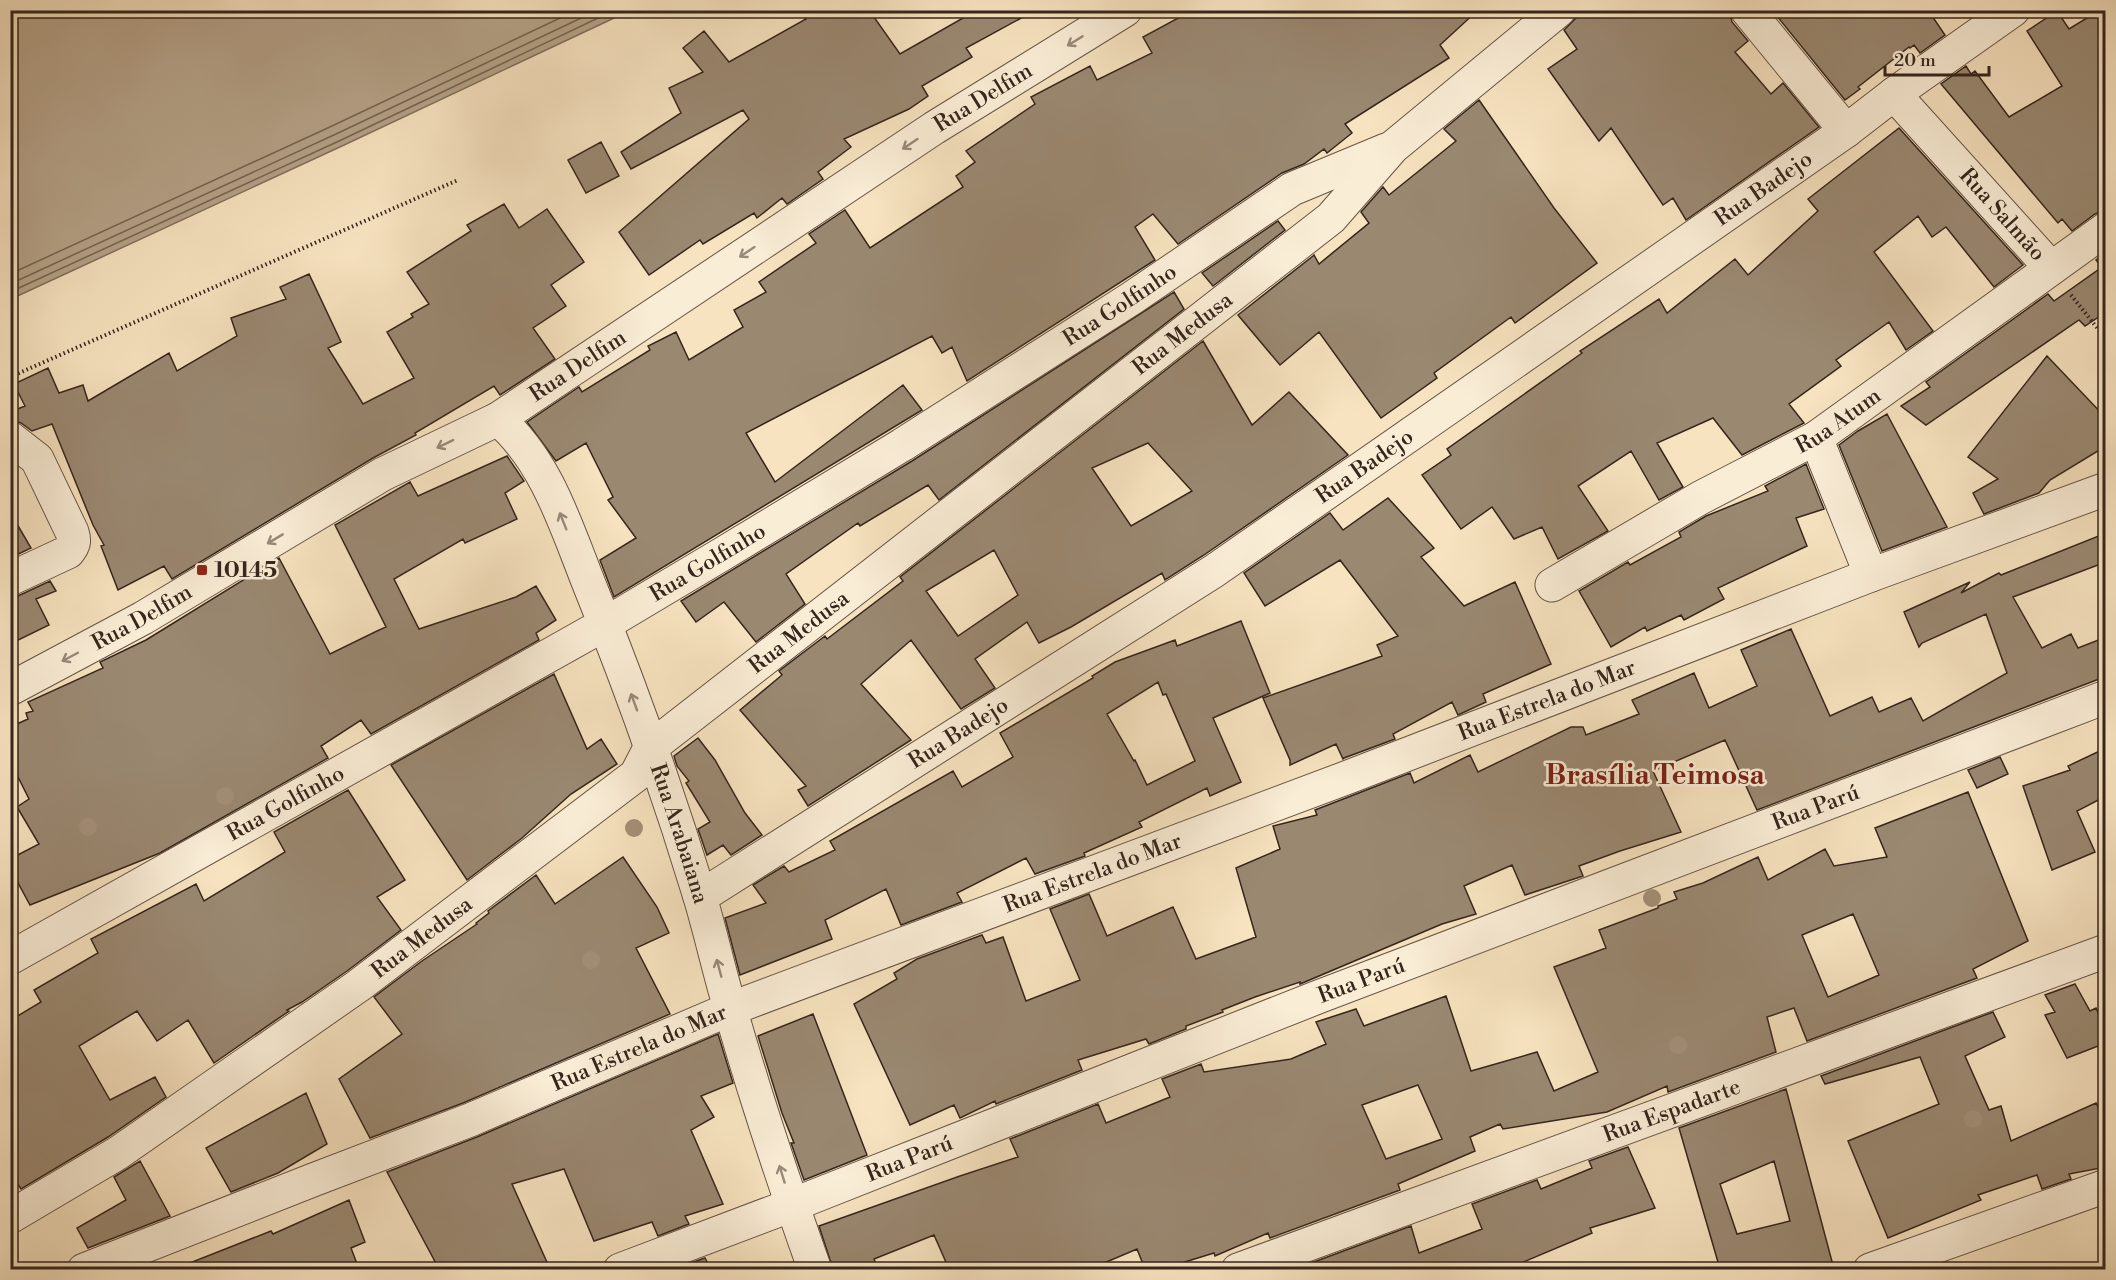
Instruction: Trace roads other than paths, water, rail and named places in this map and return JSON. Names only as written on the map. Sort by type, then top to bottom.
[{"type":"street","name":"Rua Delfim","points":[[10,689],[143,618],[383,474],[498,419],[934,128],[1125,10]]},
{"type":"street","name":"Rua Medusa","points":[[10,1217],[117,1153],[358,986],[636,775],[650,748],[1331,218],[1393,147],[1559,10]]},
{"type":"street","points":[[1747,10],[1846,131]]},
{"type":"street","name":"Rua Badejo","points":[[700,897],[1214,571],[1846,131],[2013,10]]},
{"type":"street","name":"Rua Salmão","points":[[1894,94],[2051,268]]},
{"type":"street","name":"Rua Golfinho","points":[[10,958],[605,624],[902,445],[1132,298],[1292,189],[1393,147]]},
{"type":"street","name":"Rua Atum","points":[[1552,585],[1700,498],[1816,438],[2106,229]]},
{"type":"street","name":"Rua Arabaiana","points":[[498,419],[525,447],[552,492],[605,624],[700,897],[730,1009],[792,1205],[815,1269]]},
{"type":"street","points":[[1816,438],[1871,575]]},
{"type":"street","points":[[10,579],[68,552],[75,541],[37,459],[16,442]]},
{"type":"street","name":"Rua Estrela do Mar","points":[[84,1269],[470,1120],[730,1009],[1351,776],[1871,575],[2106,489]]},
{"type":"street","name":"Rua Parú","points":[[620,1269],[792,1205],[1318,996],[2106,697]]},
{"type":"street","name":"Rua Espadarte","points":[[1238,1269],[2106,951]]},
{"type":"street","points":[[1870,1269],[2106,1186]]},
{"type":"water","points":[[11,10],[629,11],[11,299]]},
{"type":"place","name":"10145","points":[[202,570]]},
{"type":"district","name":"Brasília Teimosa","points":[[1655,775]]}]
